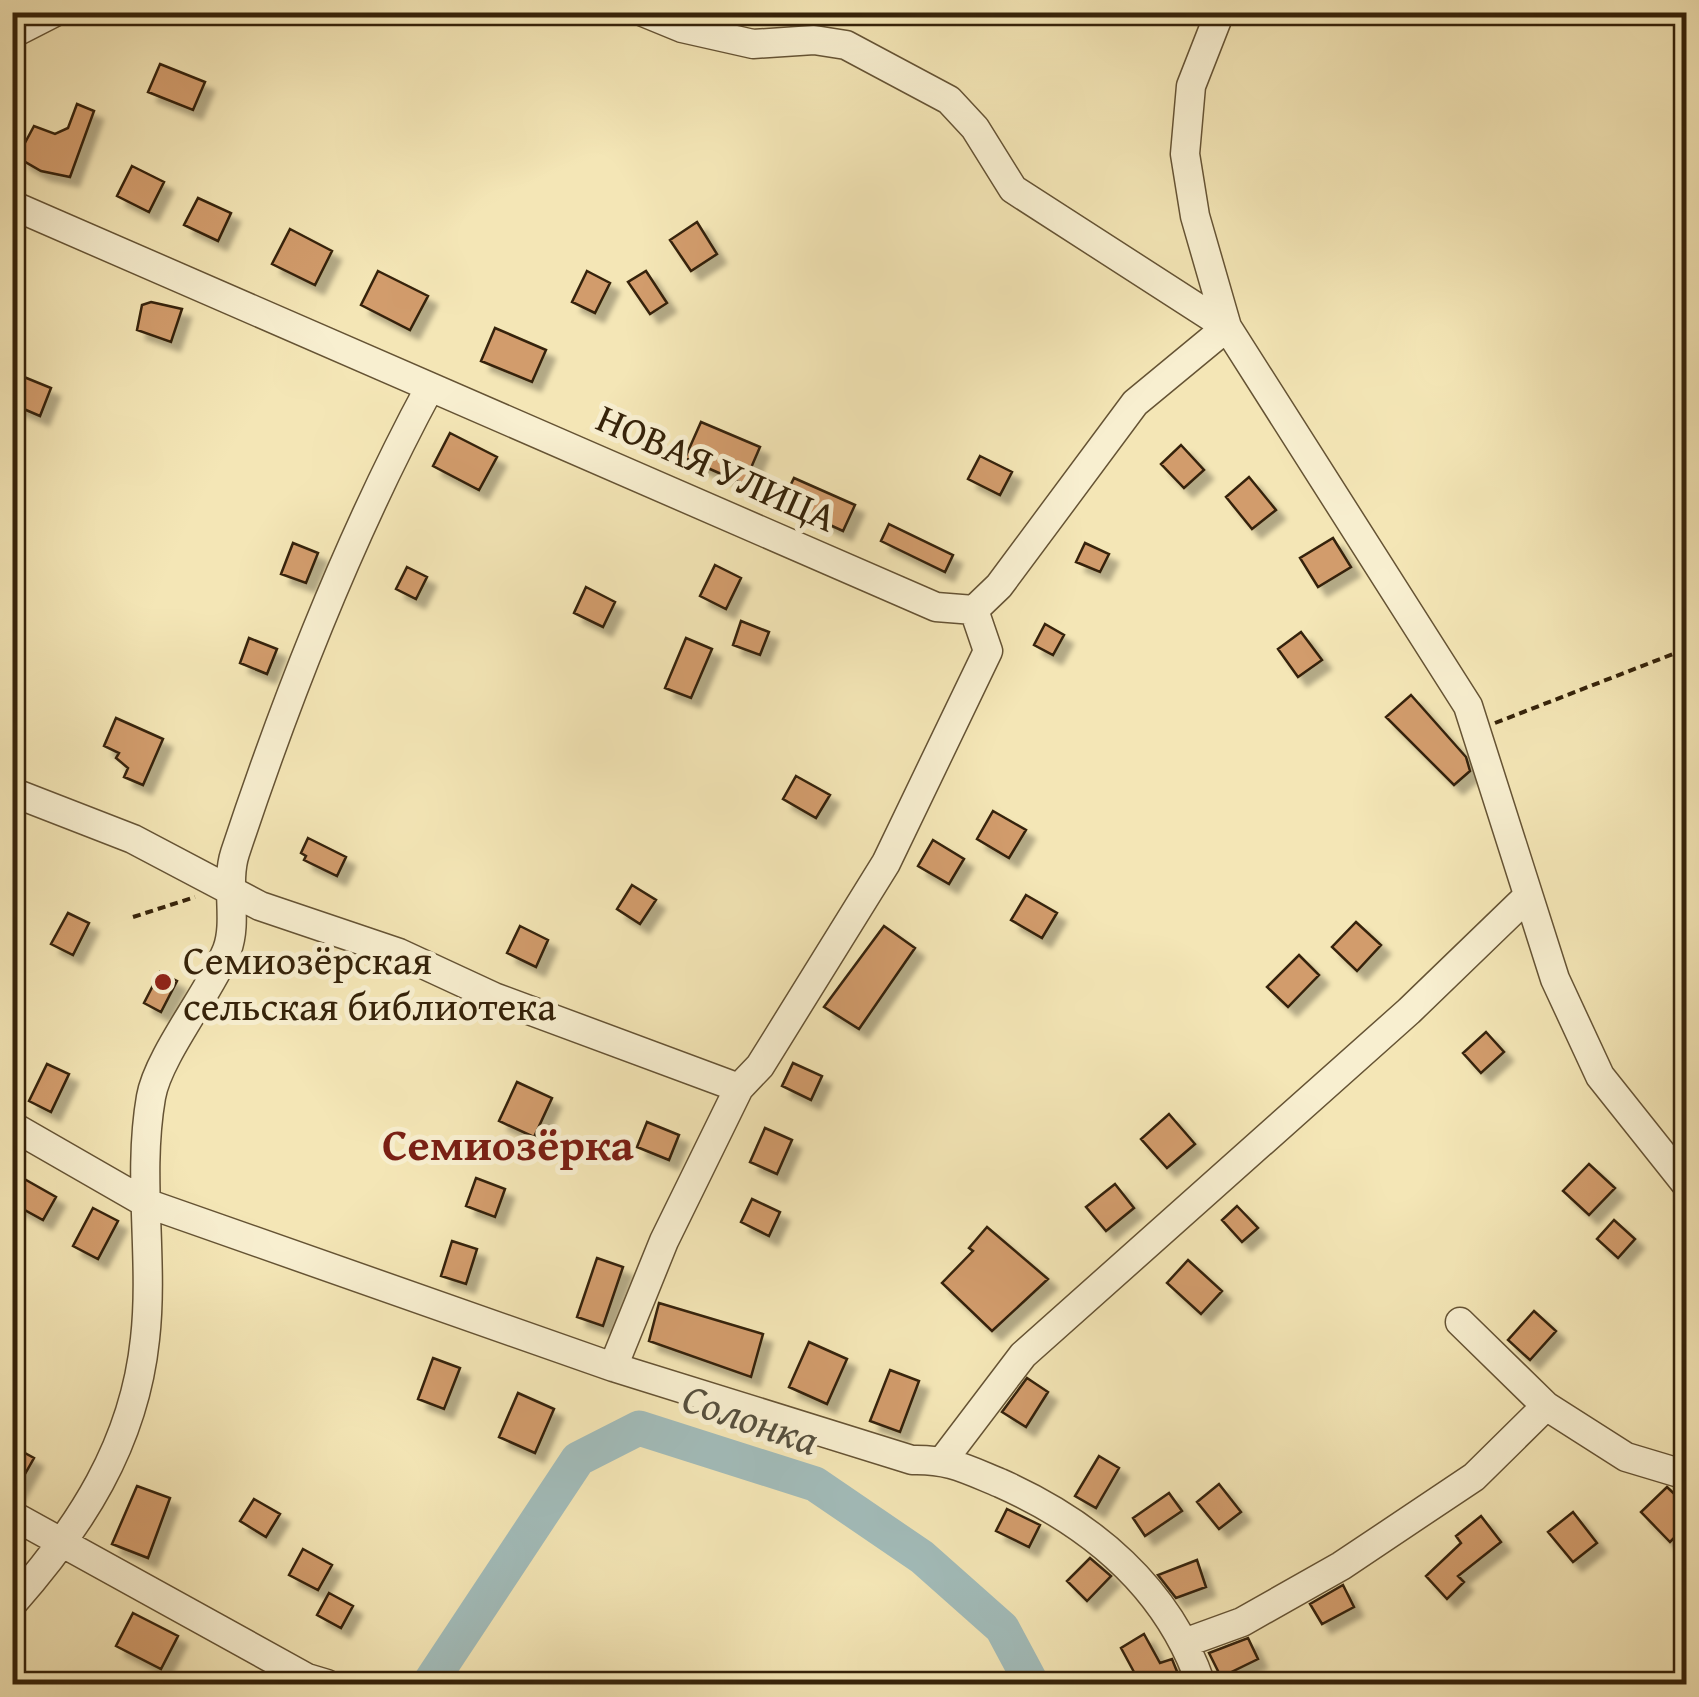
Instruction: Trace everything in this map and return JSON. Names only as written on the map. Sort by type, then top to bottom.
[{"type":"street","points":[[12,34],[55,12]]},
{"type":"street","points":[[643,12],[682,28],[752,44],[814,40],[846,45],[949,100],[975,128],[1013,189],[1227,327]]},
{"type":"street","points":[[1220,12],[1192,86],[1185,154],[1195,216],[1227,327],[1468,706],[1555,979],[1600,1076],[1686,1184]]},
{"type":"street","name":"НОВАЯ УЛИЦА","points":[[12,206],[936,607],[974,610]]},
{"type":"street","points":[[613,1367],[664,1241],[739,1088],[760,1066],[886,863],[988,651],[974,610],[999,586],[1136,403],[1227,327]]},
{"type":"street","points":[[12,1604],[64,1546],[101,1488],[124,1430],[145,1340],[151,1094],[228,946],[228,873],[262,773],[382,474],[430,386]]},
{"type":"street","points":[[12,792],[132,839],[260,906],[399,954],[494,997],[739,1088]]},
{"type":"street","points":[[944,1459],[1022,1355],[1409,1010],[1527,897]]},
{"type":"street","points":[[12,1126],[146,1203],[613,1367],[912,1460],[944,1459],[1036,1499],[1090,1532],[1138,1576],[1187,1642],[1202,1684]]},
{"type":"street","points":[[1460,1322],[1546,1406],[1626,1457],[1686,1475]]},
{"type":"street","points":[[1187,1642],[1242,1622],[1341,1566],[1474,1477],[1546,1406]]},
{"type":"street","points":[[12,1515],[327,1684]]},
{"type":"path","points":[[1475,730],[1686,649]]},
{"type":"path","points":[[133,916],[228,886]]},
{"type":"building","points":[[160,64],[205,82],[193,110],[148,92]]},
{"type":"building","points":[[77,104],[94,111],[70,177],[41,171],[22,160],[19,154],[34,126],[55,134],[68,128]]},
{"type":"building","points":[[132,166],[164,182],[149,212],[117,196]]},
{"type":"building","points":[[198,198],[231,213],[218,241],[184,225]]},
{"type":"building","points":[[697,222],[717,254],[691,271],[670,240]]},
{"type":"building","points":[[290,229],[332,251],[315,285],[272,264]]},
{"type":"building","points":[[378,271],[428,296],[410,330],[361,305]]},
{"type":"building","points":[[587,271],[610,283],[595,313],[572,302]]},
{"type":"building","points":[[646,271],[667,303],[650,314],[628,282]]},
{"type":"building","points":[[151,302],[182,309],[171,342],[137,330],[142,305]]},
{"type":"building","points":[[495,328],[546,350],[532,382],[481,361]]},
{"type":"building","points":[[24,377],[51,388],[40,416],[12,404]]},
{"type":"building","points":[[701,422],[760,447],[744,484],[685,458]]},
{"type":"building","points":[[450,433],[497,457],[479,490],[433,466]]},
{"type":"building","points":[[1181,445],[1204,470],[1184,488],[1161,464]]},
{"type":"building","points":[[980,456],[1012,472],[1000,495],[968,479]]},
{"type":"building","points":[[1249,477],[1276,510],[1252,529],[1226,497]]},
{"type":"building","points":[[794,478],[855,505],[843,531],[782,503]]},
{"type":"building","points":[[889,524],[953,555],[945,572],[881,541]]},
{"type":"building","points":[[1333,538],[1351,567],[1318,587],[1300,558]]},
{"type":"building","points":[[293,543],[318,553],[306,583],[281,574]]},
{"type":"building","points":[[1085,543],[1109,554],[1100,572],[1076,562]]},
{"type":"building","points":[[715,565],[741,578],[726,609],[700,596]]},
{"type":"building","points":[[407,567],[427,577],[416,599],[396,589]]},
{"type":"building","points":[[586,587],[615,602],[603,627],[574,613]]},
{"type":"building","points":[[741,621],[769,632],[760,655],[733,645]]},
{"type":"building","points":[[1045,624],[1064,635],[1053,655],[1034,645]]},
{"type":"building","points":[[1301,632],[1322,660],[1298,677],[1278,649]]},
{"type":"building","points":[[249,638],[277,649],[267,674],[240,663]]},
{"type":"building","points":[[686,638],[712,649],[691,698],[665,688]]},
{"type":"building","points":[[1411,695],[1466,757],[1470,771],[1454,785],[1386,717]]},
{"type":"building","points":[[116,718],[163,739],[143,785],[124,777],[128,768],[116,758],[119,753],[104,746]]},
{"type":"building","points":[[796,776],[830,795],[816,818],[783,799]]},
{"type":"building","points":[[993,811],[1026,830],[1009,858],[977,839]]},
{"type":"building","points":[[308,838],[346,857],[337,876],[304,860],[306,856],[301,853]]},
{"type":"building","points":[[933,840],[964,859],[949,884],[918,866]]},
{"type":"building","points":[[632,885],[656,900],[640,924],[617,909]]},
{"type":"building","points":[[1026,895],[1057,913],[1042,938],[1011,920]]},
{"type":"building","points":[[68,913],[89,923],[73,955],[51,944]]},
{"type":"building","points":[[1356,922],[1381,945],[1357,971],[1332,947]]},
{"type":"building","points":[[520,926],[548,940],[536,967],[507,953]]},
{"type":"building","points":[[884,926],[915,948],[859,1029],[824,1007]]},
{"type":"building","points":[[1299,955],[1319,975],[1288,1007],[1267,987]]},
{"type":"building","points":[[160,972],[177,981],[161,1012],[144,1003]]},
{"type":"building","points":[[1486,1032],[1504,1052],[1481,1073],[1463,1053]]},
{"type":"building","points":[[793,1063],[822,1076],[811,1100],[782,1086]]},
{"type":"building","points":[[47,1064],[69,1074],[51,1112],[29,1101]]},
{"type":"building","points":[[517,1082],[552,1098],[534,1137],[499,1121]]},
{"type":"building","points":[[1169,1114],[1195,1144],[1167,1168],[1141,1139]]},
{"type":"building","points":[[647,1122],[679,1135],[669,1160],[637,1147]]},
{"type":"building","points":[[765,1128],[792,1140],[777,1174],[750,1162]]},
{"type":"building","points":[[1589,1164],[1615,1188],[1589,1215],[1563,1191]]},
{"type":"building","points":[[12,1172],[56,1197],[43,1220],[12,1203]]},
{"type":"building","points":[[476,1178],[505,1189],[495,1217],[466,1206]]},
{"type":"building","points":[[1115,1184],[1134,1208],[1106,1231],[1086,1207]]},
{"type":"building","points":[[752,1199],[780,1212],[769,1236],[741,1222]]},
{"type":"building","points":[[1237,1206],[1258,1228],[1242,1242],[1222,1220]]},
{"type":"building","points":[[93,1208],[118,1221],[98,1259],[73,1246]]},
{"type":"building","points":[[1614,1220],[1635,1239],[1618,1258],[1597,1239]]},
{"type":"building","points":[[987,1227],[1048,1279],[992,1331],[942,1283],[973,1251],[969,1248]]},
{"type":"building","points":[[452,1241],[477,1249],[466,1284],[441,1276]]},
{"type":"building","points":[[597,1258],[623,1267],[603,1326],[577,1317]]},
{"type":"building","points":[[1188,1260],[1222,1291],[1201,1314],[1167,1283]]},
{"type":"building","points":[[659,1303],[763,1334],[751,1377],[649,1341]]},
{"type":"building","points":[[1534,1311],[1556,1331],[1530,1360],[1508,1340]]},
{"type":"building","points":[[809,1342],[847,1359],[827,1404],[789,1387]]},
{"type":"building","points":[[433,1358],[460,1368],[444,1409],[418,1399]]},
{"type":"building","points":[[890,1370],[919,1381],[900,1432],[870,1421]]},
{"type":"building","points":[[1027,1378],[1048,1392],[1026,1427],[1002,1412]]},
{"type":"building","points":[[518,1393],[554,1409],[535,1453],[499,1437]]},
{"type":"building","points":[[12,1446],[34,1458],[12,1497]]},
{"type":"building","points":[[1099,1456],[1119,1468],[1096,1508],[1075,1496]]},
{"type":"building","points":[[1219,1484],[1241,1512],[1219,1529],[1197,1502]]},
{"type":"building","points":[[137,1486],[170,1498],[148,1558],[112,1544]]},
{"type":"building","points":[[1667,1487],[1686,1505],[1686,1526],[1670,1542],[1641,1512]]},
{"type":"building","points":[[1169,1493],[1182,1511],[1145,1536],[1133,1518]]},
{"type":"building","points":[[254,1499],[280,1514],[266,1537],[240,1521]]},
{"type":"building","points":[[1007,1509],[1040,1525],[1029,1547],[996,1531]]},
{"type":"building","points":[[1573,1512],[1597,1543],[1573,1562],[1548,1532]]},
{"type":"building","points":[[1481,1516],[1501,1542],[1458,1576],[1464,1582],[1447,1599],[1426,1576],[1461,1543],[1456,1536]]},
{"type":"building","points":[[303,1549],[332,1565],[318,1590],[289,1575]]},
{"type":"building","points":[[1090,1558],[1111,1576],[1087,1601],[1067,1581]]},
{"type":"building","points":[[1197,1560],[1206,1587],[1176,1598],[1158,1575]]},
{"type":"building","points":[[1343,1585],[1354,1607],[1322,1624],[1310,1604]]},
{"type":"building","points":[[329,1593],[353,1606],[341,1628],[317,1615]]},
{"type":"building","points":[[133,1613],[178,1636],[161,1669],[116,1646]]},
{"type":"building","points":[[1144,1634],[1160,1663],[1172,1659],[1182,1684],[1104,1684],[1134,1672],[1121,1648]]},
{"type":"building","points":[[1248,1638],[1258,1659],[1221,1677],[1209,1653]]},
{"type":"waterway","name":"Солонка","points":[[429,1684],[578,1459],[639,1428],[815,1484],[922,1557],[1002,1628],[1032,1684]]},
{"type":"place","name":"Семиозёрская сельская библиотека","points":[[163,982]]},
{"type":"district","name":"Семиозёрка","points":[[508,1143]]}]
